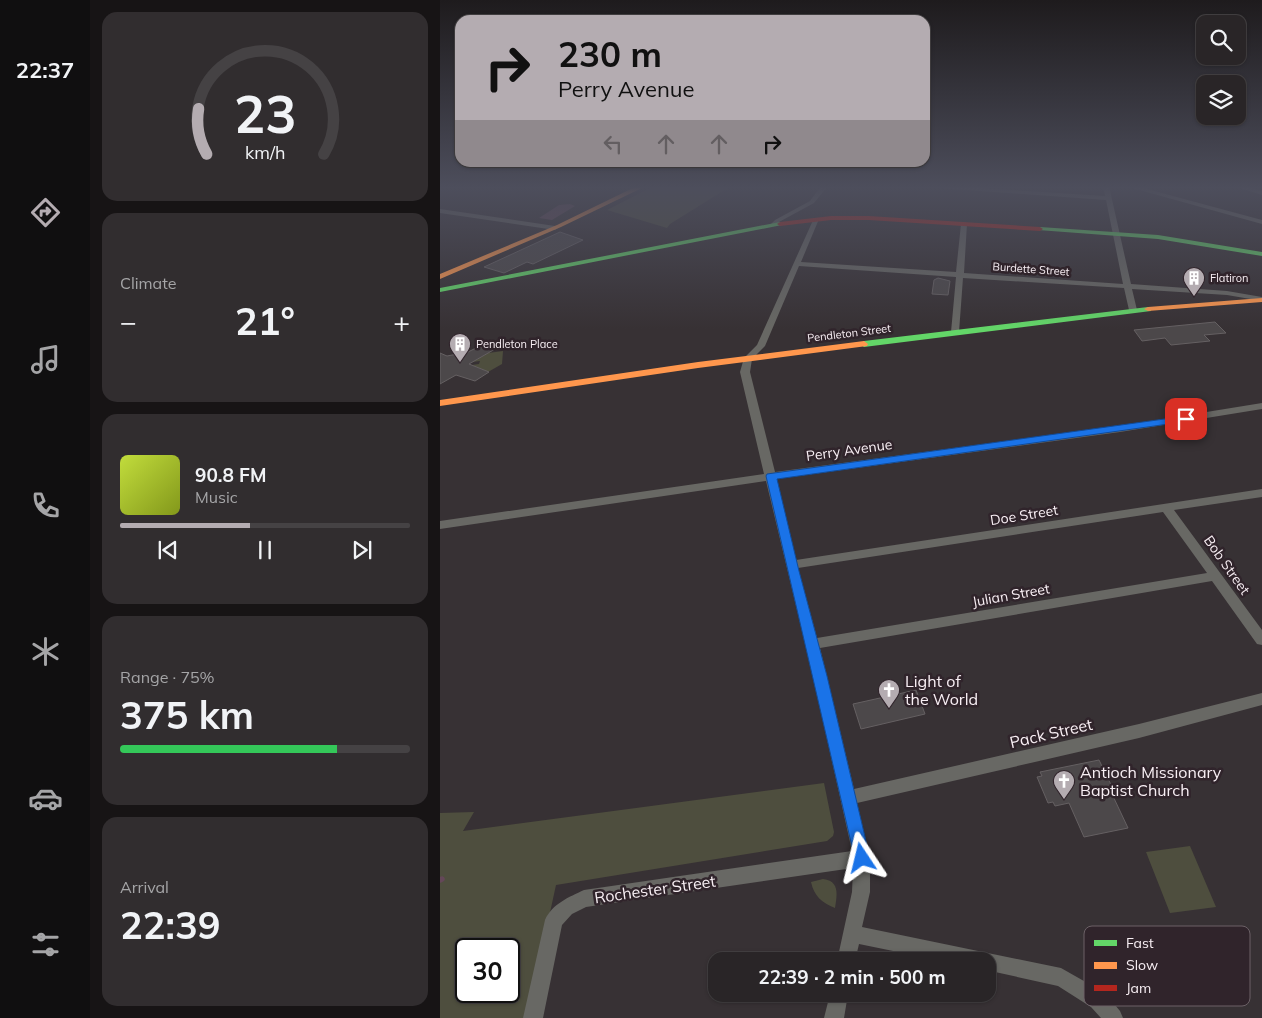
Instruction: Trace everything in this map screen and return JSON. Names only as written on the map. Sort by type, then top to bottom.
[{"type":"main road","points":[[440,277],[542,234]]},
{"type":"main road","points":[[440,290],[734,234]]},
{"type":"main road","points":[[1109,234],[1174,239],[1262,254]]},
{"type":"main road","name":"Pendleton Street","points":[[440,404],[748,358],[1133,310],[1262,300]]},
{"type":"street","points":[[810,234],[761,346],[748,358],[745,372],[812,644],[847,798],[858,835],[862,858],[861,892],[848,952]]},
{"type":"street","points":[[955,332],[963,234]]},
{"type":"street","points":[[1117,234],[1133,310]]},
{"type":"street","name":"Burdette Street","points":[[797,264],[1227,293],[1262,300]]},
{"type":"street","name":"Perry Avenue","points":[[440,526],[771,476],[1120,429],[1262,406]]},
{"type":"street","name":"Doe Street","points":[[791,565],[1262,493]]},
{"type":"street","name":"Bob Street","points":[[1166,508],[1262,640]]},
{"type":"street","name":"Julian Street","points":[[812,644],[1216,576]]},
{"type":"street","name":"Pack Street","points":[[847,798],[1139,731],[1262,699]]},
{"type":"street","name":"Rochester Street","points":[[533,1018],[554,920],[566,908],[584,899],[862,858]]},
{"type":"street","points":[[852,934],[941,952]]},
{"type":"street","points":[[996,963],[1061,977],[1084,991]]},
{"type":"street","points":[[834,1018],[837,1002]]},
{"type":"street","points":[[1103,1006],[1113,1018]]},
{"type":"green space","points":[[503,351],[502,364],[488,372],[472,365],[479,364],[480,361],[472,362],[488,353]]},
{"type":"green space","points":[[824,783],[834,832],[833,836],[827,841],[556,885],[527,1018],[440,1018],[440,813],[474,812],[463,831]]},
{"type":"green space","points":[[1190,846],[1216,907],[1170,913],[1146,852]]},
{"type":"green space","points":[[823,879],[828,880],[835,886],[837,894],[835,908],[819,898],[812,887],[811,882]]},
{"type":"building","points":[[557,234],[564,234],[583,240],[533,264],[527,262],[504,273],[484,267]]},
{"type":"building","points":[[938,278],[950,281],[948,295],[932,294],[934,280]]},
{"type":"building","points":[[1215,322],[1226,333],[1204,335],[1210,341],[1171,345],[1165,338],[1142,341],[1134,330]]},
{"type":"building","name":"Pendleton Place","points":[[502,345],[469,364],[489,372],[475,381],[456,375],[440,384],[440,353],[447,356],[468,352],[476,348]]},
{"type":"building","name":"Light of the World","points":[[916,690],[925,714],[861,729],[853,704]]},
{"type":"building","name":"Antioch Missionary Baptist Church","points":[[1099,760],[1115,793],[1112,794],[1128,828],[1084,837],[1069,803],[1055,806],[1053,802],[1048,803],[1037,777],[1042,776],[1040,772]]},
{"type":"traffic: fast","points":[[440,290],[731,234]]},
{"type":"traffic: fast","points":[[1106,234],[1158,237],[1262,254]]},
{"type":"traffic: fast","points":[[864,344],[1148,309]]},
{"type":"traffic: slow","points":[[440,277],[541,234]]},
{"type":"traffic: slow","points":[[1148,309],[1262,300]]},
{"type":"traffic: slow","points":[[440,403],[698,365],[864,344]]},
{"type":"place","name":"Flatiron","points":[[1194,297]]},
{"type":"place","name":"Pendleton Place","points":[[460,363]]},
{"type":"place","name":"Light of the World","points":[[889,709]]},
{"type":"place","name":"Antioch Missionary Baptist Church","points":[[1064,800]]},
{"type":"route","points":[[862,858],[771,476],[1186,419]]}]
